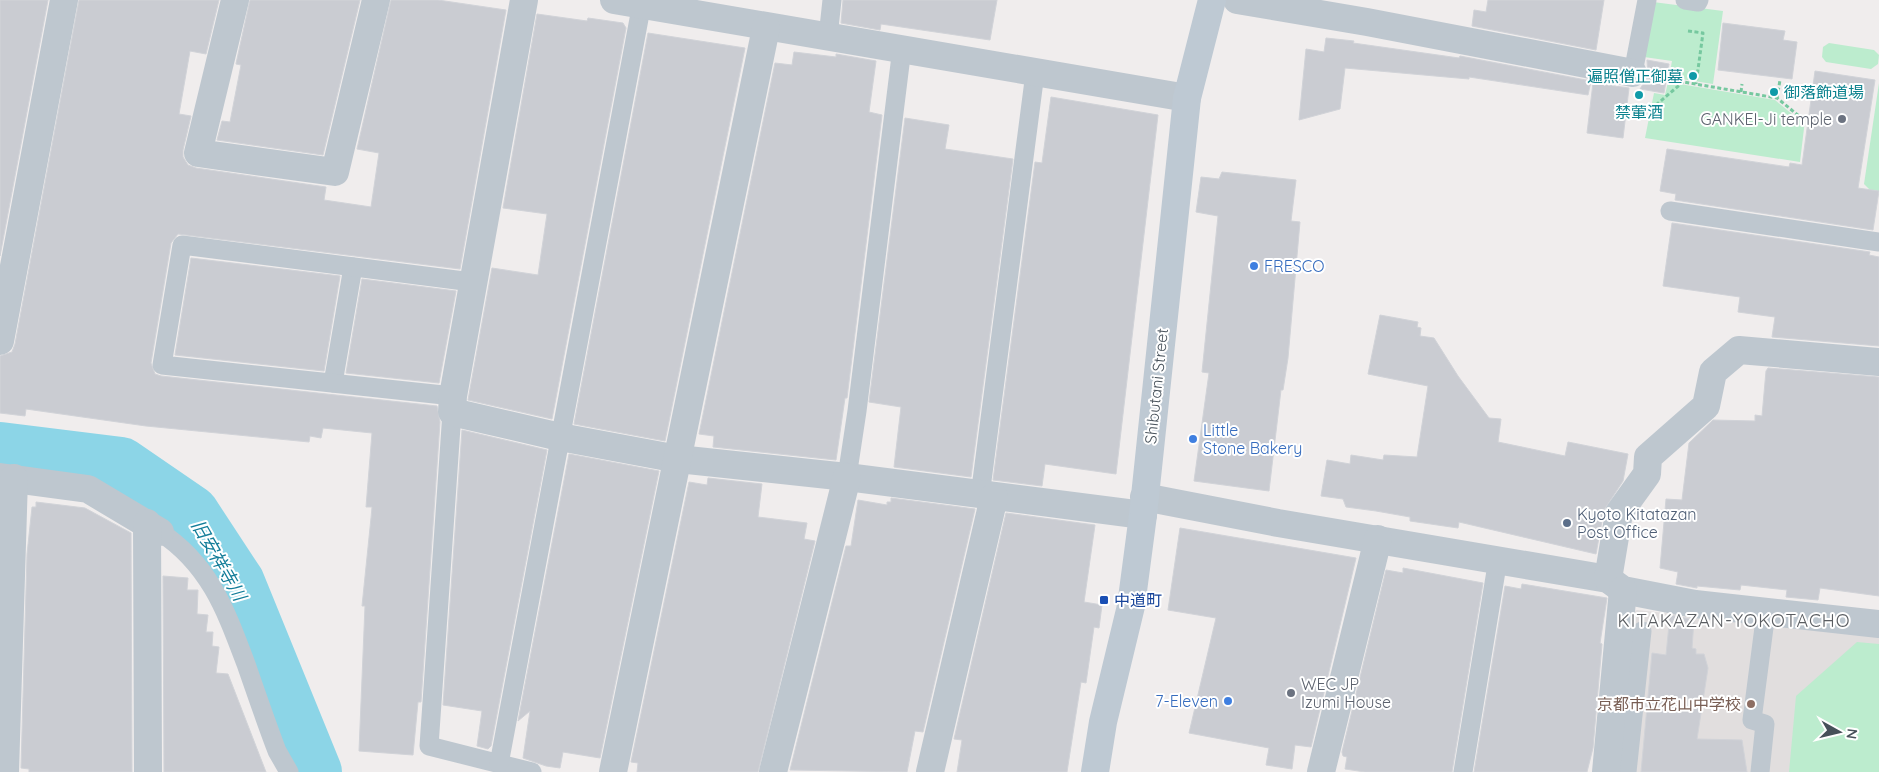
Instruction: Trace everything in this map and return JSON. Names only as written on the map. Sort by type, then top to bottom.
[{"type":"main road","name":"Shibutani Street","points":[[1095,772],[1103,722],[1131,606],[1144,506],[1187,98],[1212,0]]},
{"type":"street","points":[[0,341],[64,0]]},
{"type":"street","points":[[235,0],[198,153],[335,172],[376,0]]},
{"type":"street","points":[[524,0],[472,282],[452,404],[560,437],[678,459],[847,477],[987,497],[1144,506],[1378,539],[1498,559],[1695,604],[1879,624]]},
{"type":"street","points":[[614,0],[642,3],[766,28],[902,48],[1187,98]]},
{"type":"street","points":[[1236,0],[1367,22],[1633,74]]},
{"type":"street","points":[[613,772],[766,28]]},
{"type":"street","points":[[1606,772],[1619,513],[1647,474],[1648,456],[1706,406],[1713,372],[1739,350],[1879,362]]},
{"type":"street","points":[[5,772],[7,477],[88,489],[153,528],[148,772]]},
{"type":"street","points":[[773,772],[847,477]]},
{"type":"street","points":[[930,772],[987,497]]},
{"type":"street","points":[[1322,772],[1378,539]]},
{"type":"lane","points":[[828,37],[832,0]]},
{"type":"lane","points":[[1633,74],[1647,0]]},
{"type":"lane","points":[[1685,0],[1698,2],[1699,0]]},
{"type":"lane","points":[[500,764],[642,3]]},
{"type":"lane","points":[[847,477],[857,411],[902,48]]},
{"type":"lane","points":[[987,497],[1036,73]]},
{"type":"lane","points":[[1670,211],[1879,242]]},
{"type":"lane","points":[[472,282],[182,245],[162,364],[333,383],[452,404],[429,746],[532,772]]},
{"type":"lane","points":[[333,383],[353,267]]},
{"type":"lane","points":[[153,528],[178,544],[200,567],[225,608],[277,750],[289,772]]},
{"type":"lane","points":[[1463,772],[1498,559]]},
{"type":"lane","points":[[1760,772],[1765,724],[1752,720],[1766,612]]},
{"type":"lane","points":[[1628,772],[1642,631]]},
{"type":"path","points":[[1688,31],[1703,33],[1696,84]]},
{"type":"path","points":[[1666,79],[1777,98],[1799,116],[1805,117]]},
{"type":"path","points":[[1777,98],[1780,80]]},
{"type":"path","points":[[1656,106],[1683,82]]},
{"type":"path","points":[[1741,92],[1742,84]]},
{"type":"shaded area","name":"京都市立花山中学校","points":[[1637,610],[1879,636],[1879,772],[1617,772],[1631,613]]},
{"type":"green space","points":[[1653,2],[1723,11],[1713,84],[1669,77],[1672,61],[1644,57]]},
{"type":"green space","points":[[1829,43],[1874,50],[1879,55],[1878,64],[1871,69],[1826,62],[1822,57],[1823,47]]},
{"type":"green space","points":[[1668,82],[1775,100],[1798,119],[1805,120],[1800,162],[1645,138],[1654,93],[1665,95]]},
{"type":"green space","points":[[1879,83],[1879,192],[1871,191],[1864,184]]},
{"type":"green space","points":[[1857,642],[1879,644],[1879,772],[1789,772],[1796,696]]},
{"type":"building","points":[[0,0],[48,0],[0,256]]},
{"type":"building","points":[[79,0],[219,0],[206,54],[190,51],[179,114],[191,116],[183,150],[183,157],[188,165],[196,168],[326,187],[324,200],[371,207],[379,153],[357,149],[391,0],[438,0],[506,10],[460,269],[178,234],[171,243],[151,363],[155,374],[161,376],[437,406],[440,422],[421,702],[418,702],[413,755],[359,751],[365,606],[362,606],[372,507],[366,507],[372,433],[323,428],[321,438],[310,436],[309,442],[146,426],[26,409],[25,416],[0,413],[0,356],[12,352],[15,344]]},
{"type":"building","points":[[250,0],[360,0],[323,155],[217,140],[222,121],[230,122],[241,65],[236,64]]},
{"type":"building","points":[[843,0],[997,0],[990,40],[881,24],[880,30],[841,23]]},
{"type":"building","points":[[1488,0],[1604,0],[1596,50],[1472,26],[1474,10],[1486,12]]},
{"type":"building","points":[[537,14],[587,21],[588,18],[623,23],[626,28],[552,419],[468,400],[492,268],[538,275],[547,214],[503,208]]},
{"type":"building","points":[[1723,23],[1785,31],[1783,40],[1797,42],[1792,79],[1718,70]]},
{"type":"building","points":[[648,33],[745,48],[665,441],[574,424]]},
{"type":"building","points":[[1326,38],[1459,58],[1460,56],[1591,81],[1588,95],[1469,77],[1469,79],[1345,68],[1340,109],[1299,120],[1306,49],[1324,52]]},
{"type":"building","points":[[794,52],[836,57],[836,54],[876,61],[869,112],[882,115],[847,398],[845,398],[836,460],[713,447],[714,436],[699,434],[775,63],[792,65]]},
{"type":"building","points":[[1647,60],[1669,64],[1664,93],[1640,89],[1648,76]]},
{"type":"building","points":[[1815,71],[1875,80],[1858,188],[1879,191],[1873,230],[1675,200],[1676,194],[1660,191],[1667,149],[1789,167],[1790,163],[1802,165]]},
{"type":"building","points":[[1593,83],[1629,88],[1623,138],[1587,133]]},
{"type":"building","points":[[1051,97],[1158,115],[1116,474],[1045,464],[1042,486],[993,480],[1035,162],[1042,163]]},
{"type":"building","points":[[905,118],[949,125],[945,149],[1013,159],[971,477],[894,467],[901,407],[869,402]]},
{"type":"building","points":[[1222,172],[1296,180],[1291,221],[1300,222],[1288,358],[1283,390],[1281,390],[1269,491],[1194,481],[1209,373],[1202,372],[1218,216],[1196,212],[1201,177],[1219,179]]},
{"type":"building","points":[[1672,223],[1870,252],[1869,255],[1879,257],[1879,346],[1772,337],[1775,317],[1738,312],[1740,297],[1663,286]]},
{"type":"building","points":[[191,258],[340,276],[324,371],[175,355]]},
{"type":"building","points":[[362,279],[456,291],[439,383],[346,373]]},
{"type":"building","points":[[1380,315],[1418,322],[1417,327],[1421,328],[1420,336],[1434,338],[1458,376],[1489,418],[1501,419],[1498,442],[1565,456],[1568,442],[1628,454],[1623,481],[1604,510],[1596,554],[1459,522],[1458,528],[1410,521],[1410,517],[1346,507],[1343,499],[1321,496],[1327,460],[1350,464],[1351,455],[1383,460],[1384,455],[1417,457],[1428,386],[1368,374]]},
{"type":"building","points":[[1768,368],[1879,377],[1879,596],[1820,588],[1818,600],[1786,597],[1787,590],[1741,585],[1740,590],[1697,586],[1697,588],[1676,584],[1678,572],[1660,568],[1666,499],[1682,500],[1689,443],[1713,420],[1755,421],[1755,415],[1762,416],[1766,371]]},
{"type":"building","points":[[462,430],[547,450],[491,746],[488,749],[477,746],[482,711],[443,705]]},
{"type":"building","points":[[569,454],[659,471],[600,758],[563,752],[560,768],[546,766],[523,758],[530,711],[518,721]]},
{"type":"building","points":[[708,478],[762,484],[758,517],[807,523],[804,539],[815,541],[758,772],[637,772],[638,763],[631,762],[689,482],[707,485]]},
{"type":"building","points":[[891,498],[975,509],[923,732],[915,731],[907,772],[790,770],[846,546],[851,546],[858,500],[887,505],[887,502],[891,502]]},
{"type":"building","points":[[36,502],[85,508],[131,533],[132,772],[29,772],[29,769],[21,768],[27,554],[32,507],[36,507]]},
{"type":"building","points":[[1006,513],[1095,525],[1084,602],[1102,605],[1099,628],[1094,627],[1086,683],[1081,682],[1067,772],[957,772],[962,740],[954,739]]},
{"type":"building","points":[[1180,528],[1356,558],[1311,747],[1295,745],[1292,769],[1266,765],[1269,748],[1189,733],[1216,618],[1168,610]]},
{"type":"building","points":[[1403,568],[1483,583],[1452,772],[1365,772],[1345,769],[1347,757],[1343,756],[1342,752],[1386,570],[1403,573]]},
{"type":"building","points":[[163,576],[188,578],[187,590],[198,590],[197,614],[208,615],[206,632],[213,632],[212,646],[219,647],[216,673],[228,674],[266,772],[164,772]]},
{"type":"building","points":[[1522,584],[1607,598],[1600,643],[1602,644],[1593,748],[1587,772],[1474,772],[1505,586],[1521,589]]},
{"type":"building","points":[[1670,615],[1694,620],[1692,648],[1696,649],[1696,654],[1704,654],[1708,668],[1697,739],[1742,740],[1747,772],[1641,772],[1652,653],[1666,655]]},
{"type":"waterway","name":"旧安祥寺川","points":[[0,450],[121,465],[191,513],[237,583],[314,772]]},
{"type":"place","name":"遍照僧正御墓","points":[[1693,76]]},
{"type":"place","name":"御落飾道場","points":[[1774,92]]},
{"type":"place","name":"禁葷酒","points":[[1639,95]]},
{"type":"place","name":"GANKEI-Ji temple","points":[[1842,119]]},
{"type":"place","name":"FRESCO","points":[[1254,266]]},
{"type":"place","name":"Little Stone Bakery","points":[[1193,439]]},
{"type":"place","name":"Kyoto Kitatazan Post Office","points":[[1567,523]]},
{"type":"place","name":"中道町","points":[[1104,600]]},
{"type":"place","name":"WEC JP Izumi House","points":[[1291,693]]},
{"type":"place","name":"7-Eleven","points":[[1228,701]]},
{"type":"place","name":"京都市立花山中学校","points":[[1751,704]]},
{"type":"district","name":"KITAKAZAN-YOKOTACHO","points":[[1734,620]]}]
